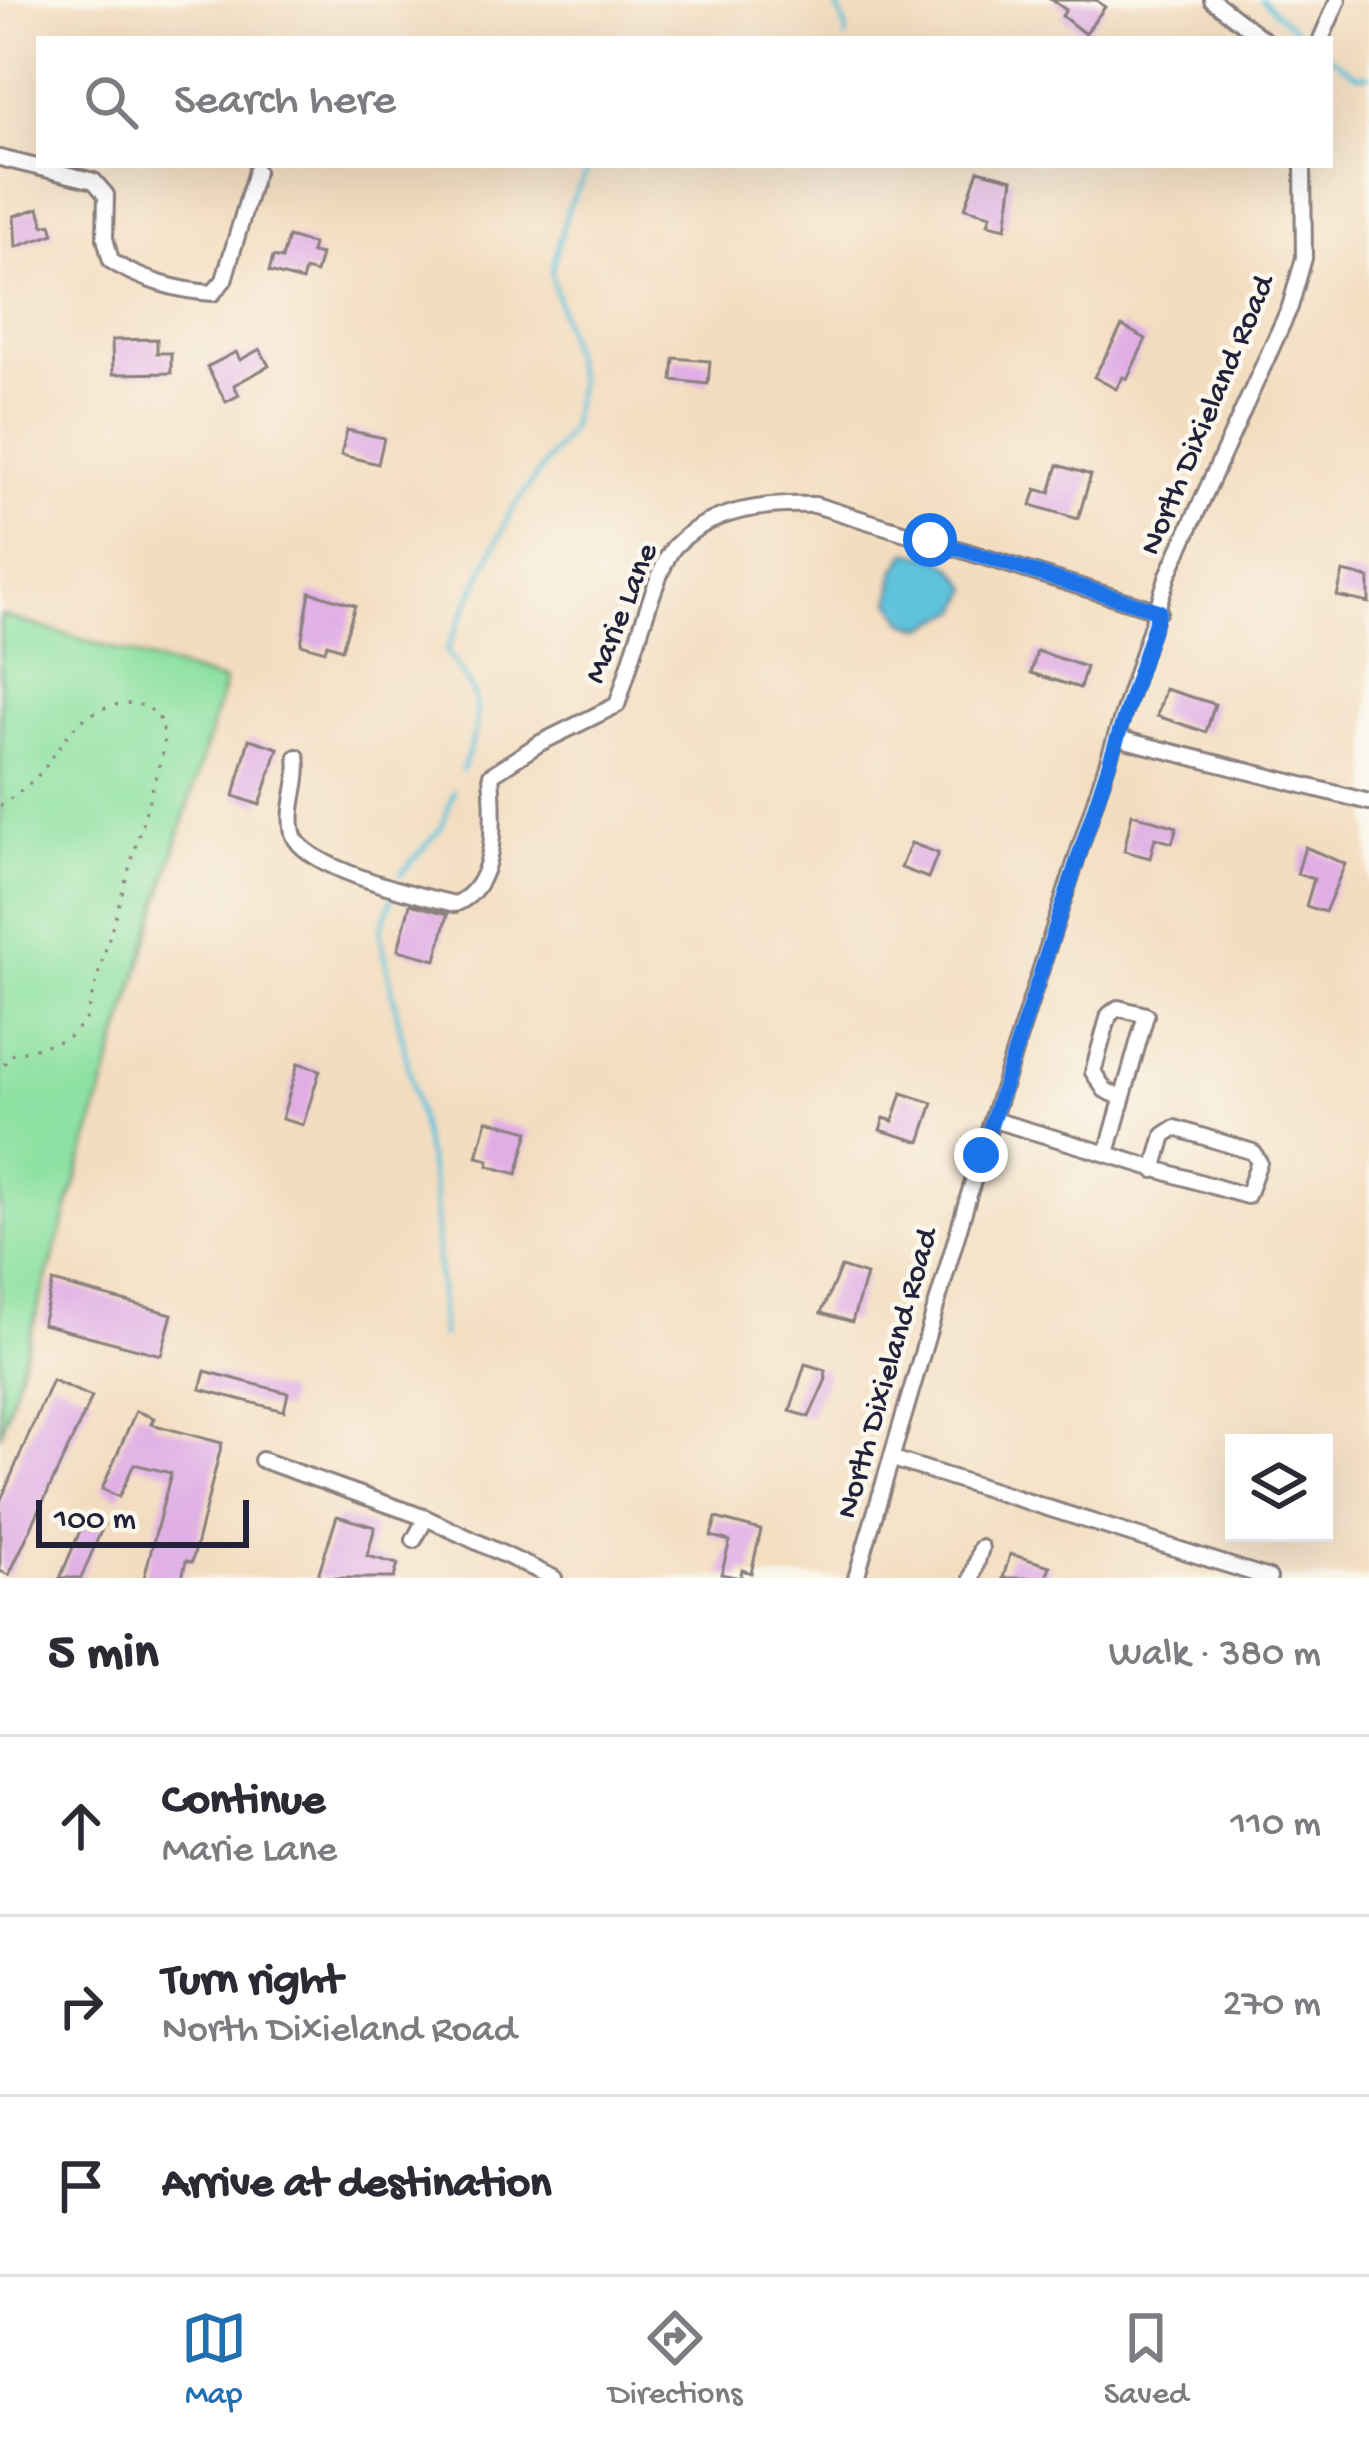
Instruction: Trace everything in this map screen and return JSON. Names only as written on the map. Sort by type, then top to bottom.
[{"type":"street","points":[[1212,0],[1259,36]]},
{"type":"street","points":[[1322,36],[1338,0]]},
{"type":"street","points":[[0,158],[36,167]]},
{"type":"street","points":[[39,168],[94,182],[106,195],[105,238],[111,261],[129,272],[193,292],[213,293],[224,280],[256,171]]},
{"type":"street","name":"North Dixieland Road","points":[[856,1578],[993,1120],[1159,611],[1196,506],[1290,307],[1304,258],[1303,168]]},
{"type":"street","name":"Marie Lane","points":[[297,757],[300,780],[292,809],[293,836],[307,852],[327,866],[455,904],[472,897],[482,880],[493,803],[491,775],[540,742],[616,705],[672,548],[733,512],[781,503],[815,505],[1159,611]]},
{"type":"street","points":[[1117,737],[1369,802]]},
{"type":"street","points":[[1107,1153],[1146,1016],[1118,1009],[1109,1016],[1093,1072],[1105,1090],[1122,1097]]},
{"type":"street","points":[[993,1120],[1154,1170],[1246,1196],[1258,1162],[1253,1152],[1175,1128],[1164,1136],[1154,1170]]},
{"type":"street","points":[[892,1459],[1269,1578]]},
{"type":"street","points":[[262,1460],[426,1518],[554,1578]]},
{"type":"street","points":[[414,1540],[426,1518]]},
{"type":"street","points":[[972,1578],[981,1548]]},
{"type":"path","points":[[0,806],[40,773],[84,719],[133,701],[147,703],[156,712],[164,734],[163,752],[85,1020],[67,1039],[17,1051],[0,1071]]},
{"type":"green space","points":[[0,615],[225,682],[0,1436]]},
{"type":"water","points":[[907,553],[937,558],[957,572],[970,589],[960,610],[924,628],[905,622],[891,601],[895,571]]},
{"type":"building","points":[[1052,0],[1096,0],[1105,7],[1085,34],[1062,16],[1066,10]]},
{"type":"building","points":[[978,170],[1013,179],[1006,228],[988,224],[991,215],[965,208]]},
{"type":"building","points":[[39,208],[44,226],[51,224],[54,234],[16,247],[14,216]]},
{"type":"building","points":[[288,237],[313,244],[311,253],[321,255],[316,273],[305,270],[302,281],[269,272],[273,257],[282,259]]},
{"type":"building","points":[[1122,326],[1146,339],[1127,379],[1123,377],[1116,389],[1094,377]]},
{"type":"building","points":[[157,339],[157,353],[171,353],[171,373],[113,374],[112,340]]},
{"type":"building","points":[[260,349],[269,366],[234,385],[239,395],[226,402],[207,367],[236,352],[240,360]]},
{"type":"building","points":[[674,358],[710,361],[708,384],[672,380]]},
{"type":"building","points":[[347,430],[384,438],[378,464],[341,455]]},
{"type":"building","points":[[1058,465],[1091,475],[1078,519],[1031,505],[1036,489],[1050,493]]},
{"type":"building","points":[[1343,572],[1369,578],[1369,603],[1337,596]]},
{"type":"building","points":[[310,592],[355,605],[342,649],[327,644],[325,651],[301,644]]},
{"type":"building","points":[[1037,651],[1086,667],[1080,688],[1031,673]]},
{"type":"building","points":[[1165,689],[1215,704],[1206,732],[1157,716]]},
{"type":"building","points":[[249,739],[278,748],[260,805],[234,796]]},
{"type":"building","points":[[1132,814],[1177,827],[1172,843],[1155,838],[1150,858],[1124,851]]},
{"type":"building","points":[[911,843],[938,853],[928,878],[901,868]]},
{"type":"building","points":[[1305,847],[1345,864],[1325,912],[1306,906],[1314,879],[1297,874]]},
{"type":"building","points":[[410,904],[448,914],[436,960],[398,950]]},
{"type":"building","points":[[298,1063],[320,1070],[303,1125],[282,1119]]},
{"type":"building","points":[[902,1093],[933,1103],[920,1142],[880,1130],[884,1118],[893,1121]]},
{"type":"building","points":[[487,1120],[529,1131],[517,1174],[488,1166],[489,1160],[477,1157]]},
{"type":"building","points":[[841,1267],[866,1275],[852,1322],[821,1313]]},
{"type":"building","points":[[53,1282],[172,1314],[161,1355],[42,1324]]},
{"type":"building","points":[[805,1364],[825,1370],[826,1379],[809,1417],[790,1411]]},
{"type":"building","points":[[205,1371],[288,1393],[284,1411],[200,1389]]},
{"type":"building","points":[[52,1380],[92,1397],[9,1575],[0,1571],[0,1502]]},
{"type":"building","points":[[136,1411],[154,1418],[151,1424],[222,1443],[192,1562],[186,1561],[182,1578],[144,1578],[171,1473],[134,1464],[119,1497],[102,1489]]},
{"type":"building","points":[[337,1516],[375,1527],[367,1556],[398,1564],[394,1578],[317,1578]]},
{"type":"building","points":[[86,1517],[104,1524],[81,1578],[60,1578]]},
{"type":"building","points":[[716,1518],[761,1530],[751,1573],[742,1570],[740,1578],[721,1574],[730,1541],[711,1536]]},
{"type":"building","points":[[1010,1554],[1050,1566],[1046,1578],[1003,1578]]},
{"type":"waterway","points":[[835,0],[846,36]]},
{"type":"waterway","points":[[1262,0],[1302,36]]},
{"type":"waterway","points":[[1333,58],[1357,75],[1369,75]]},
{"type":"waterway","points":[[462,770],[474,733],[476,707],[467,682],[446,651],[511,511],[570,429],[578,382],[551,272],[568,208],[589,168]]},
{"type":"waterway","points":[[400,875],[441,828],[454,792]]},
{"type":"waterway","points":[[392,898],[380,932],[434,1189],[442,1336]]},
{"type":"route","points":[[930,540],[1159,611],[981,1155]]}]
